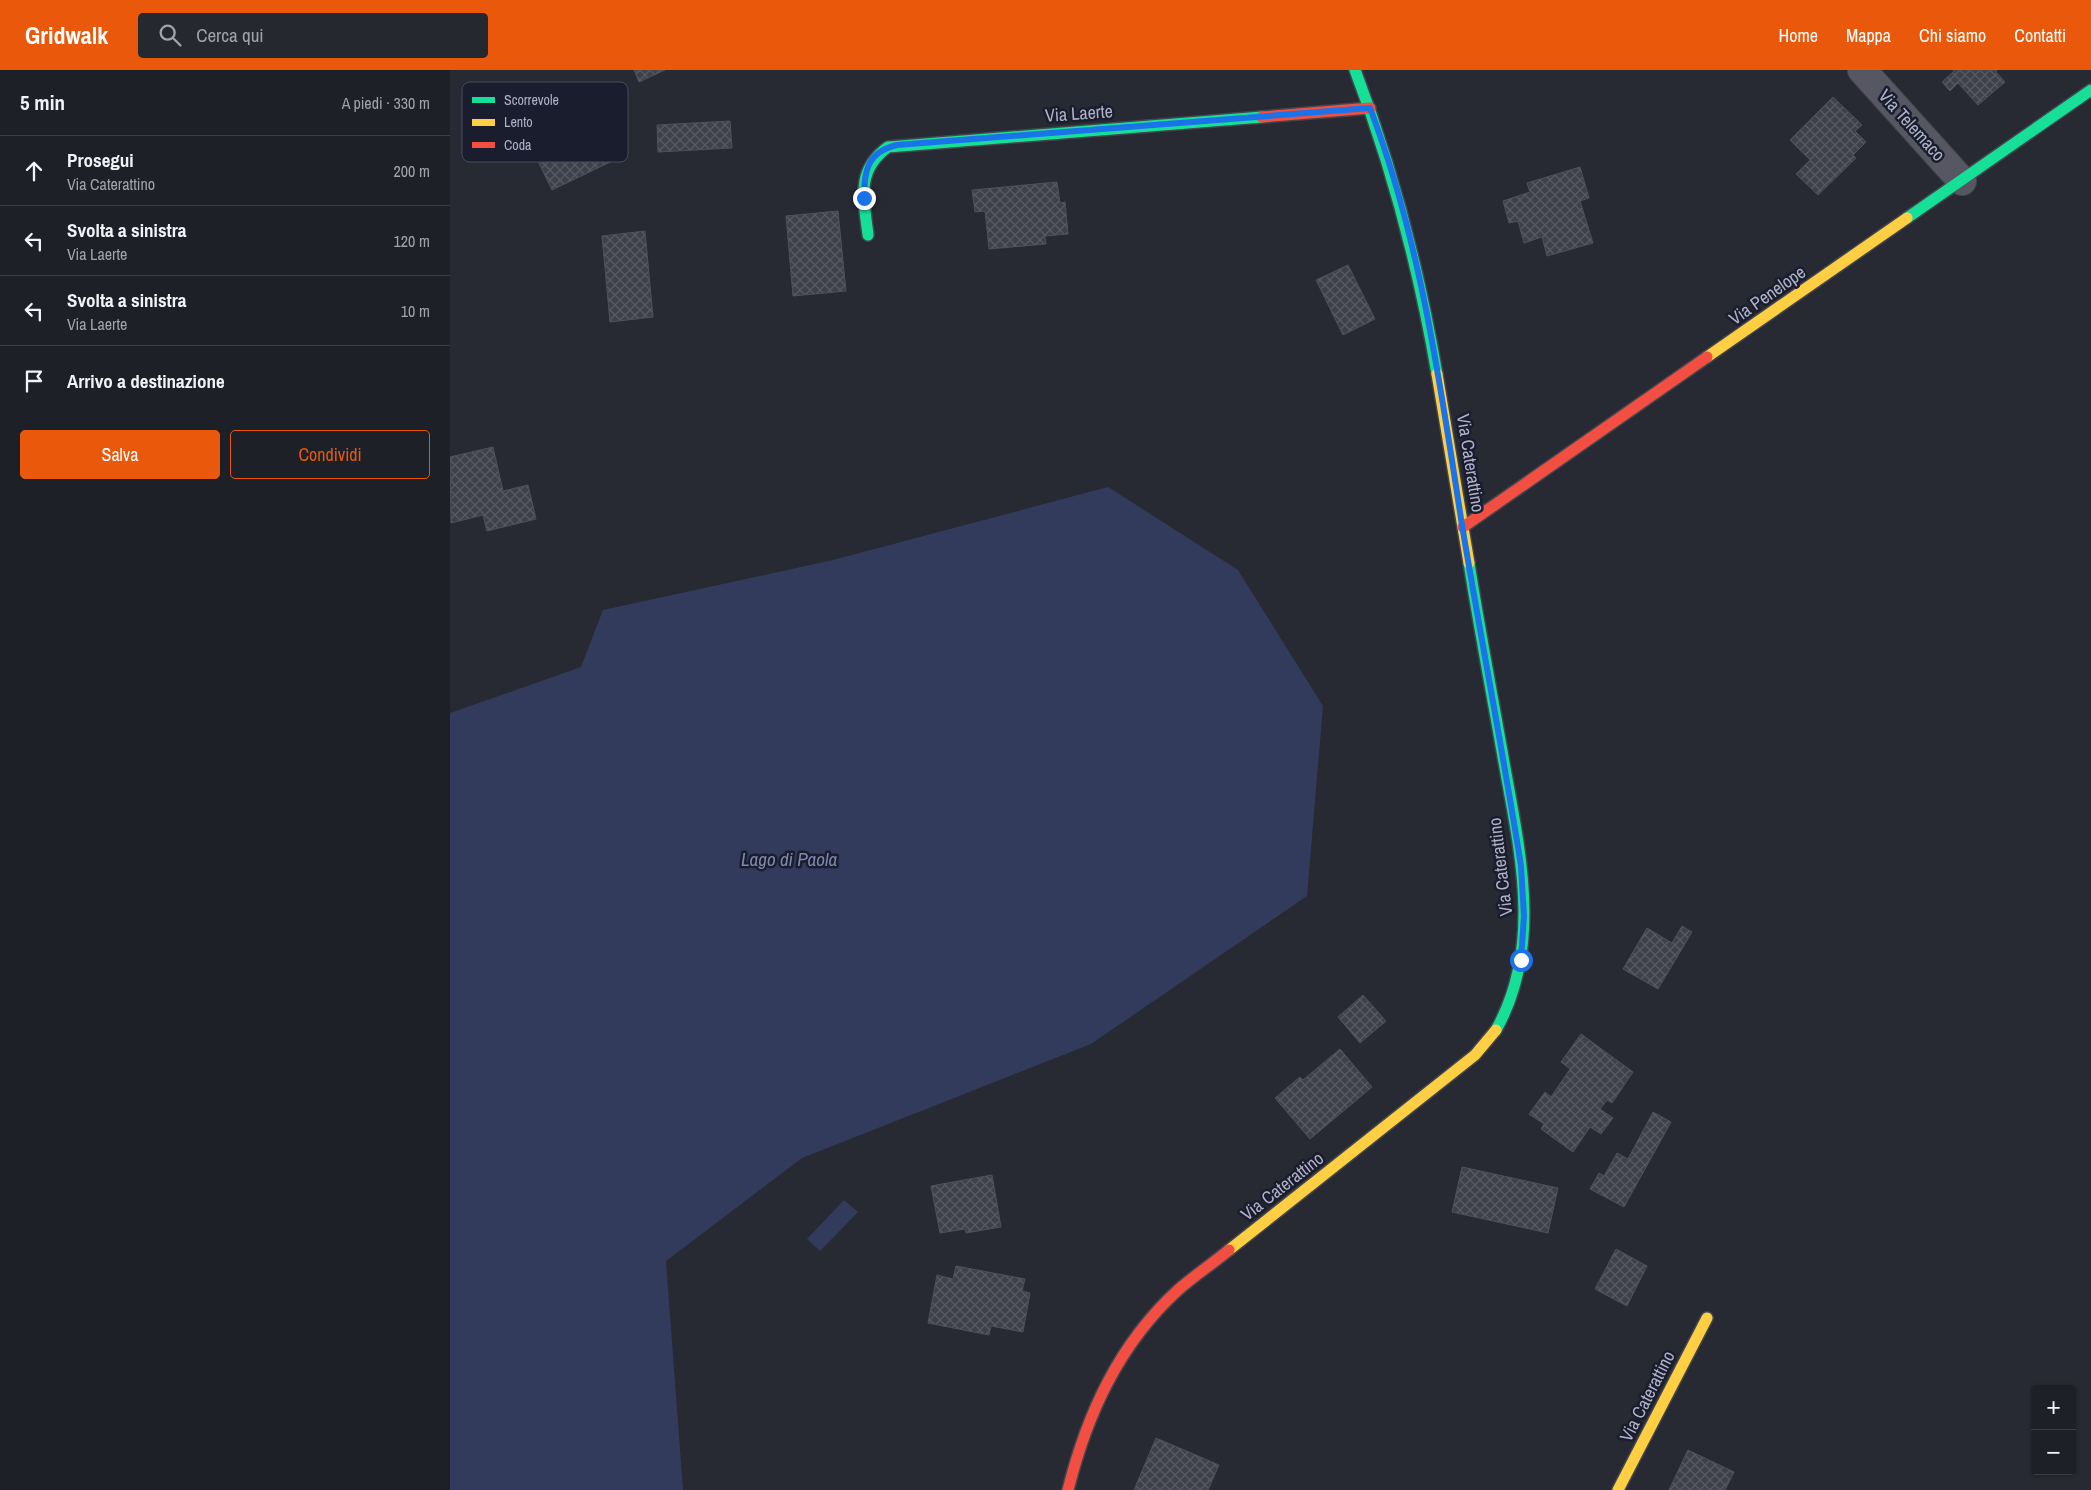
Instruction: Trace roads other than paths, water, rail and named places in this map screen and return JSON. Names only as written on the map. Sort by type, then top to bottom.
[{"type":"street","name":"Via Caterattino","points":[[1068,1490],[1089,1419],[1116,1366],[1142,1327],[1179,1290],[1459,1069],[1475,1054],[1493,1034],[1508,1004],[1517,975],[1523,945],[1523,886],[1442,391],[1417,268],[1398,188],[1355,70]]},
{"type":"street","name":"Via Telemaco","points":[[1862,70],[1962,181]]},
{"type":"street","name":"Via Penelope","points":[[1463,527],[2091,90]]},
{"type":"street","name":"Via Laerte","points":[[868,235],[864,198],[865,174],[873,158],[888,147],[1370,108]]},
{"type":"street","name":"Via Caterattino","points":[[1618,1490],[1707,1318]]},
{"type":"water","name":"Lago di Paola","points":[[1108,487],[1238,570],[1323,706],[1307,896],[1091,1044],[802,1158],[666,1261],[683,1490],[450,1490],[450,713],[581,667],[603,610],[833,560]]},
{"type":"water","points":[[844,1200],[858,1212],[820,1251],[807,1239]]}]
